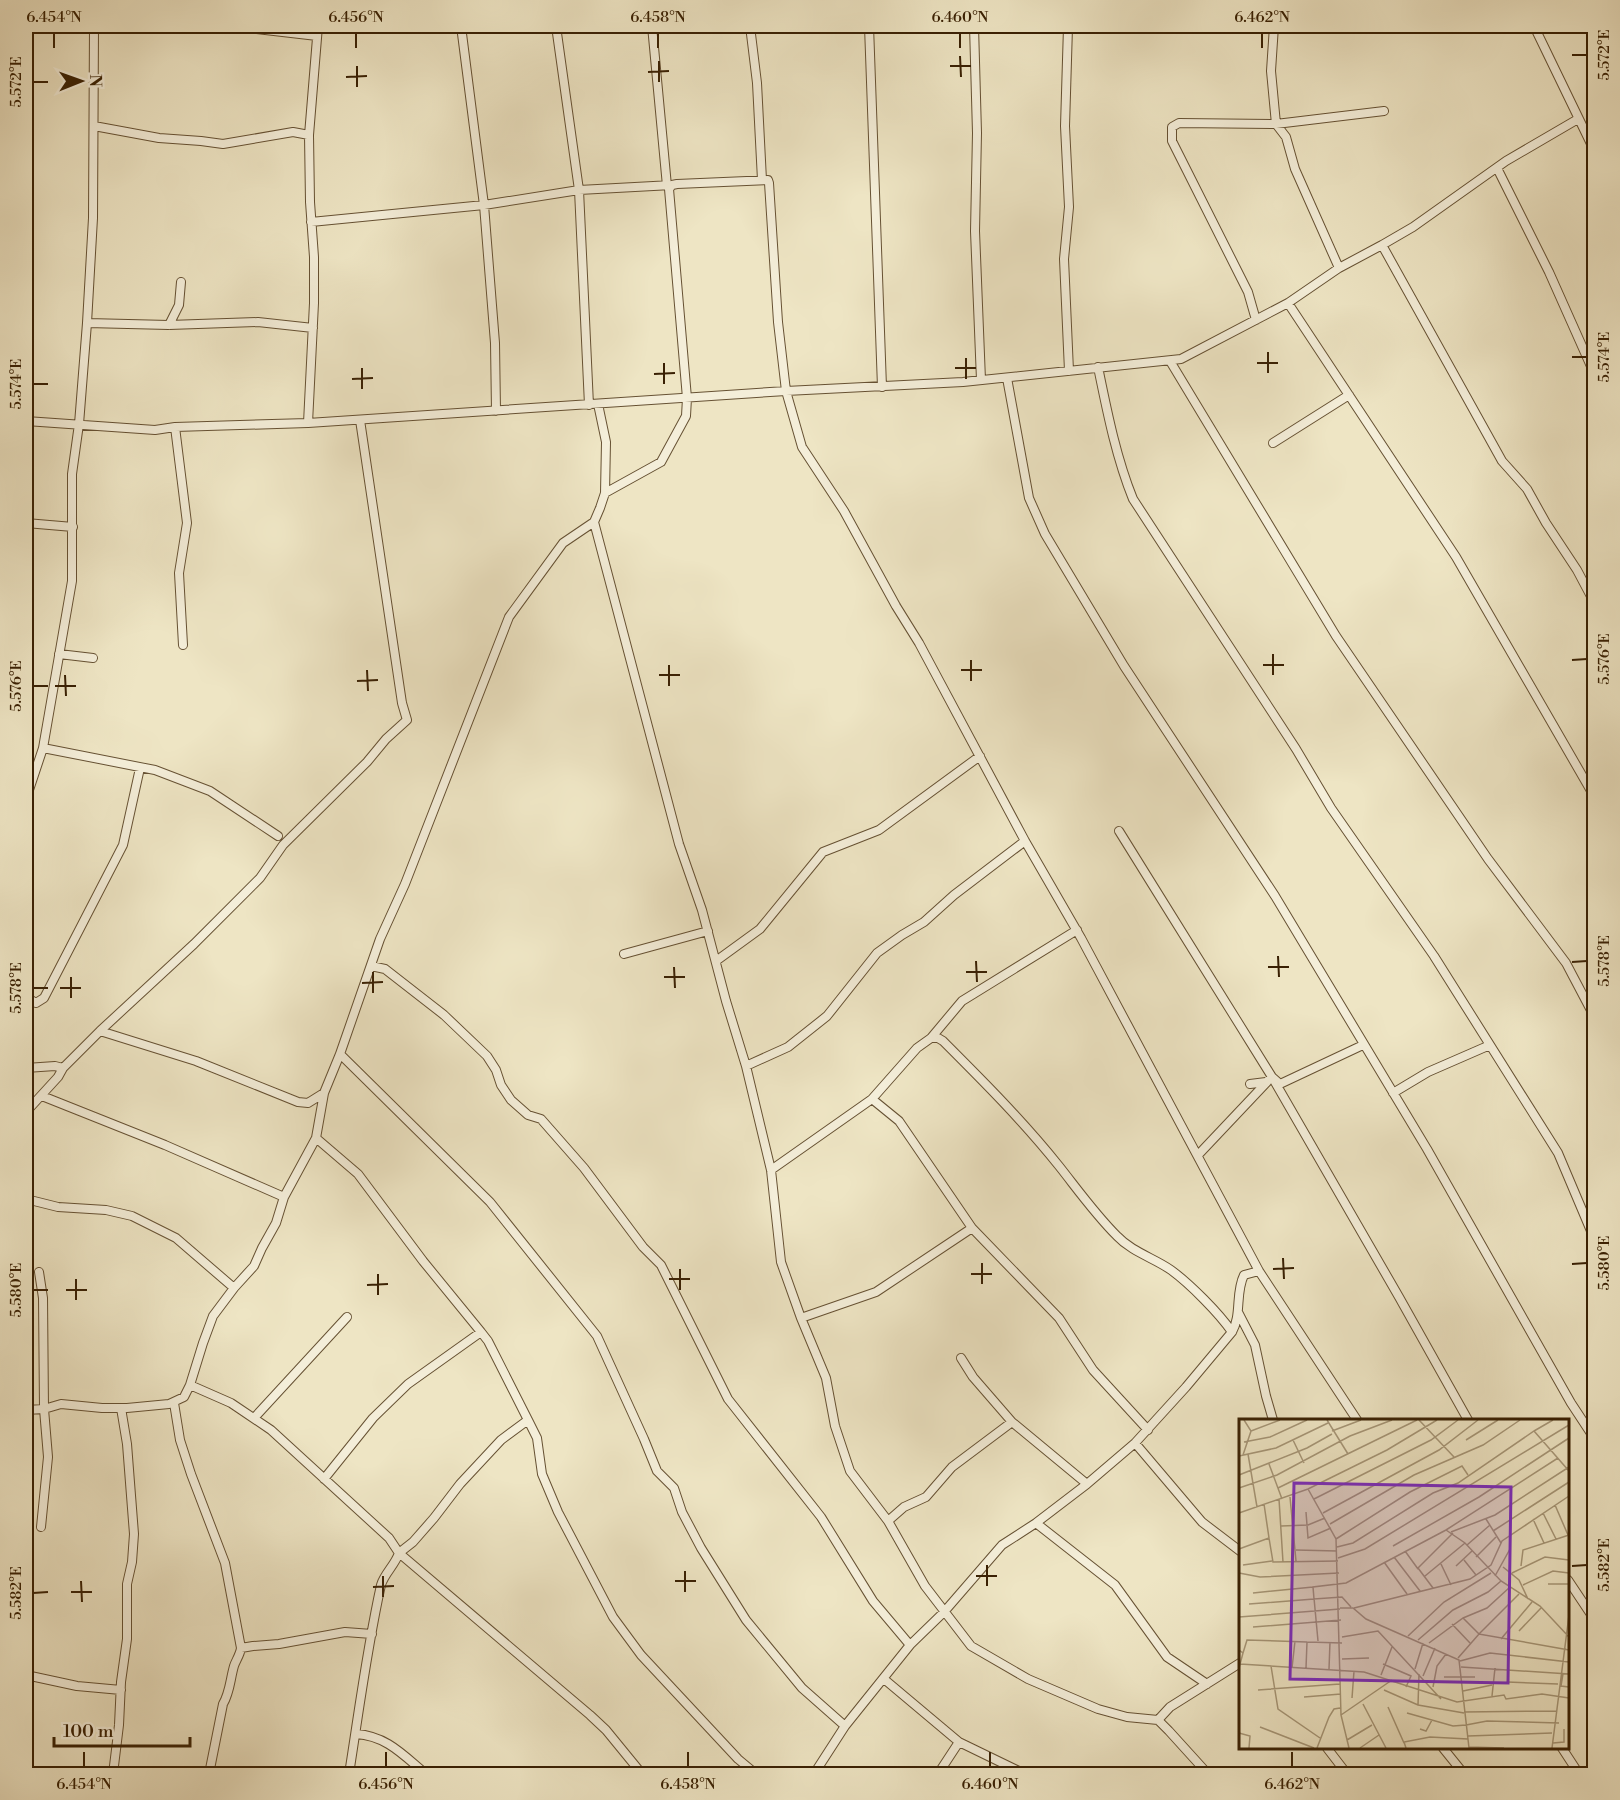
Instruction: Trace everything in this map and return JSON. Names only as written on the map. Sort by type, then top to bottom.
[{"type":"street","points":[[26,799],[43,748],[72,581],[72,474],[87,323],[93,218],[94,26]]},
{"type":"street","points":[[229,26],[317,36]]},
{"type":"street","points":[[308,423],[314,257],[309,135],[318,26]]},
{"type":"street","points":[[461,26],[484,205],[495,343],[496,411]]},
{"type":"street","points":[[26,1410],[44,1409],[61,1404],[122,1408],[174,1403],[184,1397],[213,1316],[254,1266],[276,1222],[284,1197],[316,1138],[324,1093],[380,939],[405,884],[509,617],[563,543],[594,522],[605,493],[606,442],[593,404],[579,190],[556,26]]},
{"type":"street","points":[[605,493],[661,462],[686,416],[687,398],[670,186],[652,26]]},
{"type":"street","points":[[750,26],[757,82],[762,180]]},
{"type":"street","points":[[869,26],[882,387]]},
{"type":"street","points":[[981,381],[975,231],[977,133],[975,27],[1088,26]]},
{"type":"street","points":[[1274,26],[1270,71],[1276,124],[1286,137],[1296,169],[1339,268]]},
{"type":"street","points":[[1534,26],[1594,150]]},
{"type":"street","points":[[1068,27],[1065,126],[1069,207],[1064,260],[1069,370]]},
{"type":"street","points":[[1256,320],[1248,292],[1172,141],[1172,127],[1179,123],[1276,124],[1384,111]]},
{"type":"street","points":[[26,421],[155,430],[175,427],[308,423],[786,391],[981,381],[1098,367],[1170,362],[1181,359],[1288,303],[1339,268],[1413,227],[1497,168],[1578,119]]},
{"type":"street","points":[[94,126],[159,138],[223,144],[293,132],[309,135]]},
{"type":"street","points":[[1497,168],[1550,272],[1594,373]]},
{"type":"street","points":[[311,222],[484,205],[579,190],[768,180],[778,322],[786,391],[802,447],[849,519],[1025,841],[1077,930],[1258,1271],[1356,1419]]},
{"type":"street","points":[[1382,245],[1502,461],[1527,489],[1594,602]]},
{"type":"street","points":[[169,325],[179,305],[181,282]]},
{"type":"street","points":[[1288,303],[1456,557],[1594,796]]},
{"type":"street","points":[[87,323],[169,325],[258,322],[313,328]]},
{"type":"street","points":[[1170,362],[1336,636],[1488,859],[1566,963],[1594,1016]]},
{"type":"street","points":[[1098,367],[1106,410],[1125,480],[1133,499],[1296,749],[1331,808],[1434,956],[1558,1153],[1594,1237]]},
{"type":"street","points":[[1007,378],[1029,498],[1045,534],[1124,666],[1275,896],[1427,1149],[1571,1403],[1594,1438]]},
{"type":"street","points":[[1273,443],[1349,395]]},
{"type":"street","points":[[26,1112],[58,1077],[63,1068],[100,1031],[194,944],[260,878],[283,845],[407,720],[402,703],[360,420]]},
{"type":"street","points":[[175,427],[187,524],[179,573],[183,645]]},
{"type":"street","points":[[594,522],[679,844],[708,931],[746,1066],[771,1170],[781,1262],[826,1378],[835,1426],[850,1471],[888,1521],[925,1586],[971,1646],[1028,1679],[1098,1709],[1127,1717],[1158,1720],[1208,1774]]},
{"type":"street","points":[[26,523],[73,527]]},
{"type":"street","points":[[59,654],[93,658]]},
{"type":"street","points":[[43,748],[156,770],[210,791],[278,836]]},
{"type":"street","points":[[716,961],[760,929],[823,852],[879,830],[980,756]]},
{"type":"street","points":[[26,998],[36,1003],[44,998],[123,845],[140,768]]},
{"type":"street","points":[[1119,831],[1272,1077],[1467,1419]]},
{"type":"street","points":[[746,1066],[788,1047],[826,1016],[877,953],[924,922],[954,895],[1025,841]]},
{"type":"street","points":[[771,1170],[872,1099],[917,1048],[931,1038],[962,1001],[1077,930]]},
{"type":"street","points":[[624,954],[708,931]]},
{"type":"street","points":[[371,966],[386,969],[444,1015],[487,1056],[511,1100],[528,1114],[542,1119],[584,1168],[643,1247],[661,1265],[728,1399],[821,1517],[873,1601],[910,1645]]},
{"type":"street","points":[[100,1031],[196,1061],[298,1102],[308,1103],[324,1093]]},
{"type":"street","points":[[931,1038],[943,1041],[1004,1102],[1059,1166],[1091,1209],[1119,1239],[1171,1270],[1225,1321],[1232,1332]]},
{"type":"street","points":[[1272,1077],[1280,1084],[1364,1045]]},
{"type":"street","points":[[1393,1093],[1428,1072],[1490,1045]]},
{"type":"street","points":[[340,1054],[490,1202],[597,1336],[657,1471],[674,1488],[682,1512],[701,1548],[746,1620],[802,1688],[845,1726]]},
{"type":"street","points":[[26,1068],[55,1066],[63,1068]]},
{"type":"street","points":[[1250,1084],[1266,1082],[1272,1077]]},
{"type":"street","points":[[1198,1155],[1272,1077]]},
{"type":"street","points":[[42,1096],[165,1144],[284,1197]]},
{"type":"street","points":[[872,1099],[900,1122],[972,1228],[1059,1318],[1093,1370],[1148,1430]]},
{"type":"street","points":[[316,1138],[358,1174],[423,1261],[488,1341],[537,1438],[542,1474],[558,1512],[613,1617],[641,1655],[738,1759],[756,1774]]},
{"type":"street","points":[[26,1198],[58,1207],[106,1210],[132,1216],[176,1238],[234,1288]]},
{"type":"street","points":[[801,1318],[876,1292],[972,1228]]},
{"type":"street","points":[[814,1774],[845,1726],[910,1645],[944,1612],[1002,1545],[1036,1523],[1087,1484],[1148,1430],[1232,1332],[1236,1325],[1240,1284],[1244,1275],[1258,1271]]},
{"type":"street","points":[[39,1272],[43,1298],[44,1409],[48,1456],[41,1527]]},
{"type":"street","points":[[1238,1312],[1255,1345],[1273,1419]]},
{"type":"street","points":[[254,1418],[346,1317]]},
{"type":"street","points":[[324,1479],[373,1418],[408,1384],[481,1332]]},
{"type":"street","points":[[961,1358],[973,1377],[1012,1422],[1087,1484]]},
{"type":"street","points":[[190,1385],[231,1403],[271,1430],[389,1538],[399,1553],[590,1715],[642,1774]]},
{"type":"street","points":[[174,1403],[180,1440],[187,1463],[225,1563],[241,1648],[234,1664],[208,1774]]},
{"type":"street","points":[[113,1774],[127,1639],[127,1584],[132,1562],[134,1534],[122,1408]]},
{"type":"street","points":[[349,1774],[364,1671],[382,1582],[397,1560],[399,1553],[413,1542],[434,1518],[459,1484],[501,1440],[528,1420]]},
{"type":"street","points":[[888,1521],[904,1507],[926,1497],[952,1467],[1012,1422]]},
{"type":"street","points":[[1135,1443],[1202,1522],[1239,1550]]},
{"type":"street","points":[[1036,1523],[1114,1585],[1167,1657],[1208,1684]]},
{"type":"street","points":[[1569,1582],[1594,1619]]},
{"type":"street","points":[[241,1648],[279,1644],[345,1632],[372,1635]]},
{"type":"street","points":[[1158,1720],[1170,1707],[1239,1664]]},
{"type":"street","points":[[26,1675],[77,1686],[121,1690]]},
{"type":"street","points":[[884,1679],[959,1742],[1025,1774]]},
{"type":"street","points":[[356,1734],[375,1737],[389,1743],[426,1774]]},
{"type":"street","points":[[938,1774],[959,1742]]},
{"type":"street","points":[[1328,1749],[1347,1774]]},
{"type":"street","points":[[1444,1749],[1464,1774]]},
{"type":"street","points":[[1563,1749],[1579,1774]]}]
